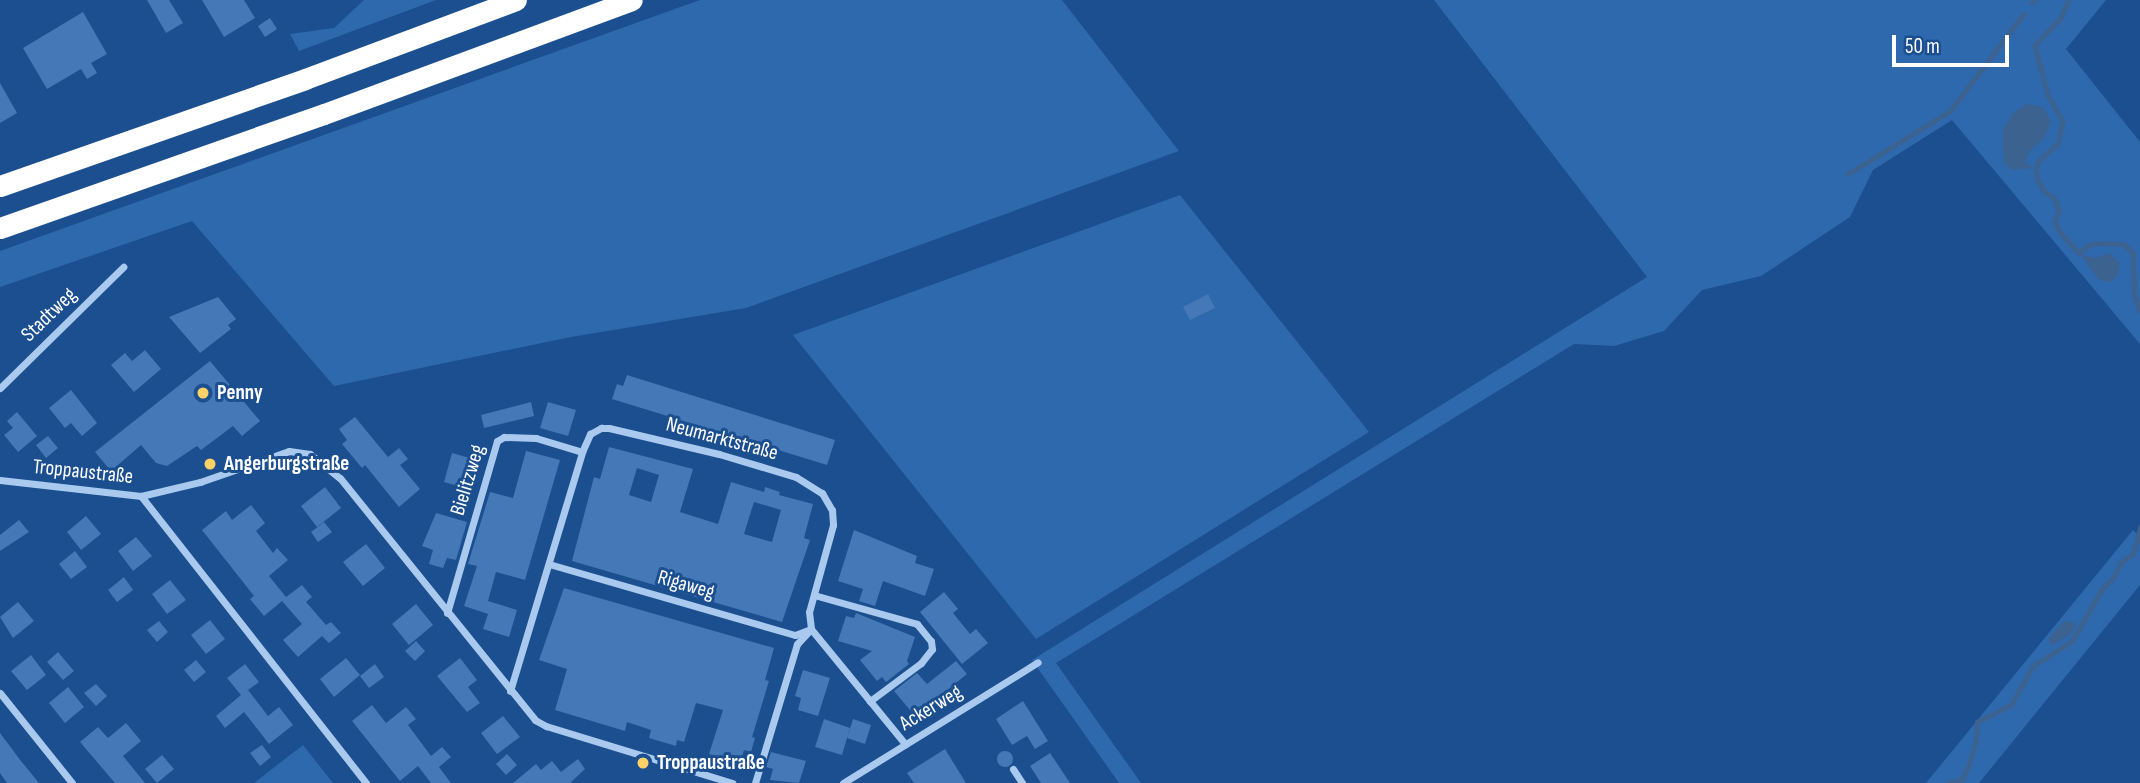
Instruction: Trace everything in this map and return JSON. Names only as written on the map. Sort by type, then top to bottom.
[{"type":"highway","points":[[0,186],[305,79],[516,0]]},
{"type":"highway","points":[[0,228],[324,114],[632,0]]},
{"type":"street","name":"Stadtweg","points":[[0,388],[123,267]]},
{"type":"street","name":"Neumarktstraße","points":[[510,691],[582,452],[590,435],[601,428],[719,454],[807,482],[822,493],[834,518],[809,612],[811,629]]},
{"type":"street","name":"Bielitzweg","points":[[447,613],[497,442],[504,437],[536,438],[582,452]]},
{"type":"street","name":"Troppaustraße","points":[[0,480],[141,496],[200,482],[289,452],[310,454],[340,478],[535,720],[546,726],[733,783]]},
{"type":"street","points":[[141,496],[366,783]]},
{"type":"street","name":"Rigaweg","points":[[549,564],[795,635],[811,629]]},
{"type":"street","points":[[814,595],[917,624],[931,641],[932,649],[921,663],[870,701]]},
{"type":"street","points":[[755,783],[797,644],[811,629],[905,744]]},
{"type":"street","name":"Ackerweg","points":[[843,783],[1038,662]]},
{"type":"street","points":[[0,693],[72,783]]},
{"type":"street","points":[[1013,769],[1022,783]]},
{"type":"shaded area","points":[[364,0],[436,0],[299,51],[290,34],[334,28]]},
{"type":"shaded area","points":[[700,0],[1062,0],[1179,151],[746,308],[571,337],[334,386],[192,221],[0,287],[0,251]]},
{"type":"shaded area","points":[[1434,0],[2106,0],[2066,49],[2140,142],[2140,344],[1952,120],[1873,170],[1850,217],[1761,276],[1702,290],[1664,331],[1614,346],[1574,344],[1056,663],[1141,783],[1119,783],[1032,660],[1647,277]]},
{"type":"shaded area","points":[[2027,104],[2043,107],[2051,121],[2045,137],[2029,152],[2025,162],[2033,168],[2013,170],[2004,163],[2003,129],[2013,113]]},
{"type":"shaded area","points":[[1180,195],[1369,432],[1036,639],[793,335]]},
{"type":"shaded area","points":[[2109,253],[2120,263],[2118,275],[2111,282],[2099,280],[2080,254],[2095,258]]},
{"type":"shaded area","points":[[2133,530],[2140,537],[2140,585],[1979,783],[1926,783]]},
{"type":"shaded area","points":[[2064,621],[2076,623],[2071,634],[2051,646],[2049,638]]},
{"type":"shaded area","points":[[303,745],[333,783],[254,783]]},
{"type":"building","points":[[147,0],[169,0],[183,23],[166,33]]},
{"type":"building","points":[[202,0],[244,0],[255,18],[224,37]]},
{"type":"building","points":[[83,12],[107,54],[91,63],[97,73],[87,79],[81,69],[47,89],[23,48]]},
{"type":"building","points":[[270,18],[277,29],[265,37],[258,26]]},
{"type":"building","points":[[0,83],[17,113],[0,123]]},
{"type":"building","points":[[1208,294],[1215,308],[1190,320],[1183,307]]},
{"type":"building","points":[[218,297],[236,319],[228,325],[231,329],[200,353],[169,317]]},
{"type":"building","points":[[145,350],[161,369],[134,392],[111,365],[125,353],[132,361]]},
{"type":"building","name":"Penny","points":[[210,361],[260,421],[242,436],[233,426],[201,450],[197,446],[167,466],[156,463],[141,445],[111,471],[95,452]]},
{"type":"building","points":[[627,375],[835,440],[827,465],[612,399],[617,384],[623,386]]},
{"type":"building","points":[[71,390],[97,423],[82,436],[71,423],[65,428],[49,408]]},
{"type":"building","points":[[531,402],[534,416],[484,428],[481,415]]},
{"type":"building","points":[[548,402],[576,410],[568,436],[540,428]]},
{"type":"building","points":[[17,412],[37,436],[18,452],[4,435],[13,428],[7,421]]},
{"type":"building","points":[[355,417],[388,457],[399,448],[408,459],[400,465],[420,489],[399,507],[365,465],[362,468],[342,444],[347,440],[339,429]]},
{"type":"building","points":[[48,436],[58,448],[46,458],[36,445]]},
{"type":"building","points":[[609,447],[693,469],[680,512],[718,524],[731,482],[764,492],[765,487],[780,492],[779,495],[813,504],[804,538],[810,540],[782,622],[572,561],[594,477],[600,479]],"holes":[[[637,468],[659,475],[651,502],[629,495]],[[754,502],[781,510],[772,542],[744,534]]]},
{"type":"building","points":[[526,451],[560,460],[525,580],[496,572],[488,601],[517,610],[509,637],[483,629],[488,614],[464,606],[477,566],[468,564],[490,492],[513,498]]},
{"type":"building","points":[[452,453],[480,461],[472,490],[444,482]]},
{"type":"building","points":[[325,487],[341,508],[317,527],[301,506]]},
{"type":"building","points":[[251,505],[265,523],[256,531],[273,553],[277,548],[288,560],[269,576],[286,597],[302,585],[312,597],[306,602],[326,625],[331,622],[341,633],[329,643],[322,636],[298,657],[283,640],[302,624],[282,601],[264,616],[250,599],[254,596],[202,530],[226,511],[232,520]]},
{"type":"building","points":[[436,513],[467,522],[456,560],[447,558],[443,568],[429,564],[433,550],[422,546]]},
{"type":"building","points":[[86,516],[101,534],[81,550],[67,532]]},
{"type":"building","points":[[19,520],[29,532],[0,551],[0,535]]},
{"type":"building","points":[[324,522],[332,532],[318,542],[311,532]]},
{"type":"building","points":[[854,530],[917,556],[915,563],[934,569],[925,596],[883,581],[875,606],[859,601],[863,589],[838,581]]},
{"type":"building","points":[[136,537],[152,556],[133,571],[118,551]]},
{"type":"building","points":[[366,544],[385,568],[363,586],[343,562]]},
{"type":"building","points":[[75,551],[87,567],[71,579],[59,564]]},
{"type":"building","points":[[124,577],[133,590],[117,602],[108,590]]},
{"type":"building","points":[[170,580],[186,600],[167,614],[152,594]]},
{"type":"building","points":[[564,588],[774,648],[765,680],[769,681],[752,737],[755,738],[751,752],[744,750],[740,764],[709,754],[723,710],[696,703],[684,742],[677,740],[676,746],[649,738],[651,730],[627,722],[625,731],[555,710],[567,669],[539,660]]},
{"type":"building","points":[[944,592],[958,609],[953,613],[970,634],[976,629],[988,643],[962,664],[920,612]]},
{"type":"building","points":[[18,602],[34,621],[13,638],[0,617]]},
{"type":"building","points":[[416,604],[433,625],[409,645],[392,624]]},
{"type":"building","points":[[856,613],[915,637],[907,661],[909,664],[886,682],[882,677],[877,681],[860,660],[872,651],[838,641],[846,616],[854,618]]},
{"type":"building","points":[[210,620],[225,639],[206,654],[191,635]]},
{"type":"building","points":[[159,621],[168,632],[157,642],[147,630]]},
{"type":"building","points":[[416,641],[425,651],[415,661],[405,651]]},
{"type":"building","points":[[58,652],[74,671],[63,680],[47,662]]},
{"type":"building","points":[[31,655],[46,675],[27,690],[11,671]]},
{"type":"building","points":[[346,658],[360,675],[334,697],[320,679]]},
{"type":"building","points":[[460,658],[477,680],[468,687],[480,703],[467,712],[437,676]]},
{"type":"building","points":[[196,660],[206,672],[194,682],[184,670]]},
{"type":"building","points":[[956,661],[967,674],[915,716],[894,691],[917,673],[927,684]]},
{"type":"building","points":[[245,664],[259,682],[248,690],[268,716],[279,707],[293,725],[269,744],[244,712],[225,728],[216,716],[241,695],[227,678]]},
{"type":"building","points":[[375,664],[384,677],[369,688],[360,676]]},
{"type":"building","points":[[803,670],[830,678],[818,716],[798,710],[801,698],[795,696]]},
{"type":"building","points":[[96,684],[107,696],[96,706],[84,693]]},
{"type":"building","points":[[68,687],[84,707],[65,723],[49,703]]},
{"type":"building","points":[[1023,701],[1048,741],[1035,749],[1027,736],[1012,745],[996,719]]},
{"type":"building","points":[[372,705],[386,723],[406,707],[416,719],[408,725],[431,756],[442,747],[451,757],[439,767],[451,783],[431,783],[418,766],[400,781],[352,721]]},
{"type":"building","points":[[503,716],[520,737],[497,754],[481,733]]},
{"type":"building","points":[[824,719],[850,728],[842,755],[815,747]]},
{"type":"building","points":[[853,719],[871,725],[865,744],[847,738]]},
{"type":"building","points":[[126,723],[141,741],[123,756],[145,783],[115,783],[80,742],[98,727],[108,738]]},
{"type":"building","points":[[0,733],[39,783],[7,783],[0,773]]},
{"type":"building","points":[[262,745],[271,757],[260,766],[250,753]]},
{"type":"building","points":[[945,749],[966,783],[914,783],[907,773]]},
{"type":"building","points":[[1005,751],[1011,753],[1011,765],[1005,767],[999,765],[997,759],[999,753]]},
{"type":"building","points":[[771,752],[806,761],[799,783],[770,780],[773,769],[766,767]]},
{"type":"building","points":[[1050,753],[1070,783],[1041,783],[1030,766]]},
{"type":"building","points":[[507,754],[517,765],[506,775],[496,764]]},
{"type":"building","points":[[162,755],[174,769],[157,783],[145,769]]},
{"type":"building","points":[[578,759],[585,769],[570,783],[513,783],[536,764],[541,770],[552,761],[561,772]]},
{"type":"waterway","points":[[2032,3],[2035,0]]},
{"type":"waterway","points":[[2069,0],[2061,18],[2035,46],[2048,95],[2063,121],[2058,144],[2039,161],[2036,169],[2038,180],[2043,190],[2055,199],[2059,210],[2055,223],[2079,253],[2088,245],[2098,243],[2124,244],[2133,253],[2135,297],[2140,310]]},
{"type":"waterway","points":[[1848,174],[1950,111],[2023,15]]},
{"type":"waterway","points":[[1948,783],[1962,779],[1967,769],[1976,742],[1977,722],[2011,705],[2033,666],[2072,641],[2102,589],[2113,578],[2121,562],[2133,554],[2140,527]]},
{"type":"place","name":"Penny","points":[[203,393]]},
{"type":"place","name":"Angerburgstraße","points":[[210,464]]},
{"type":"place","name":"Troppaustraße","points":[[643,763]]}]
